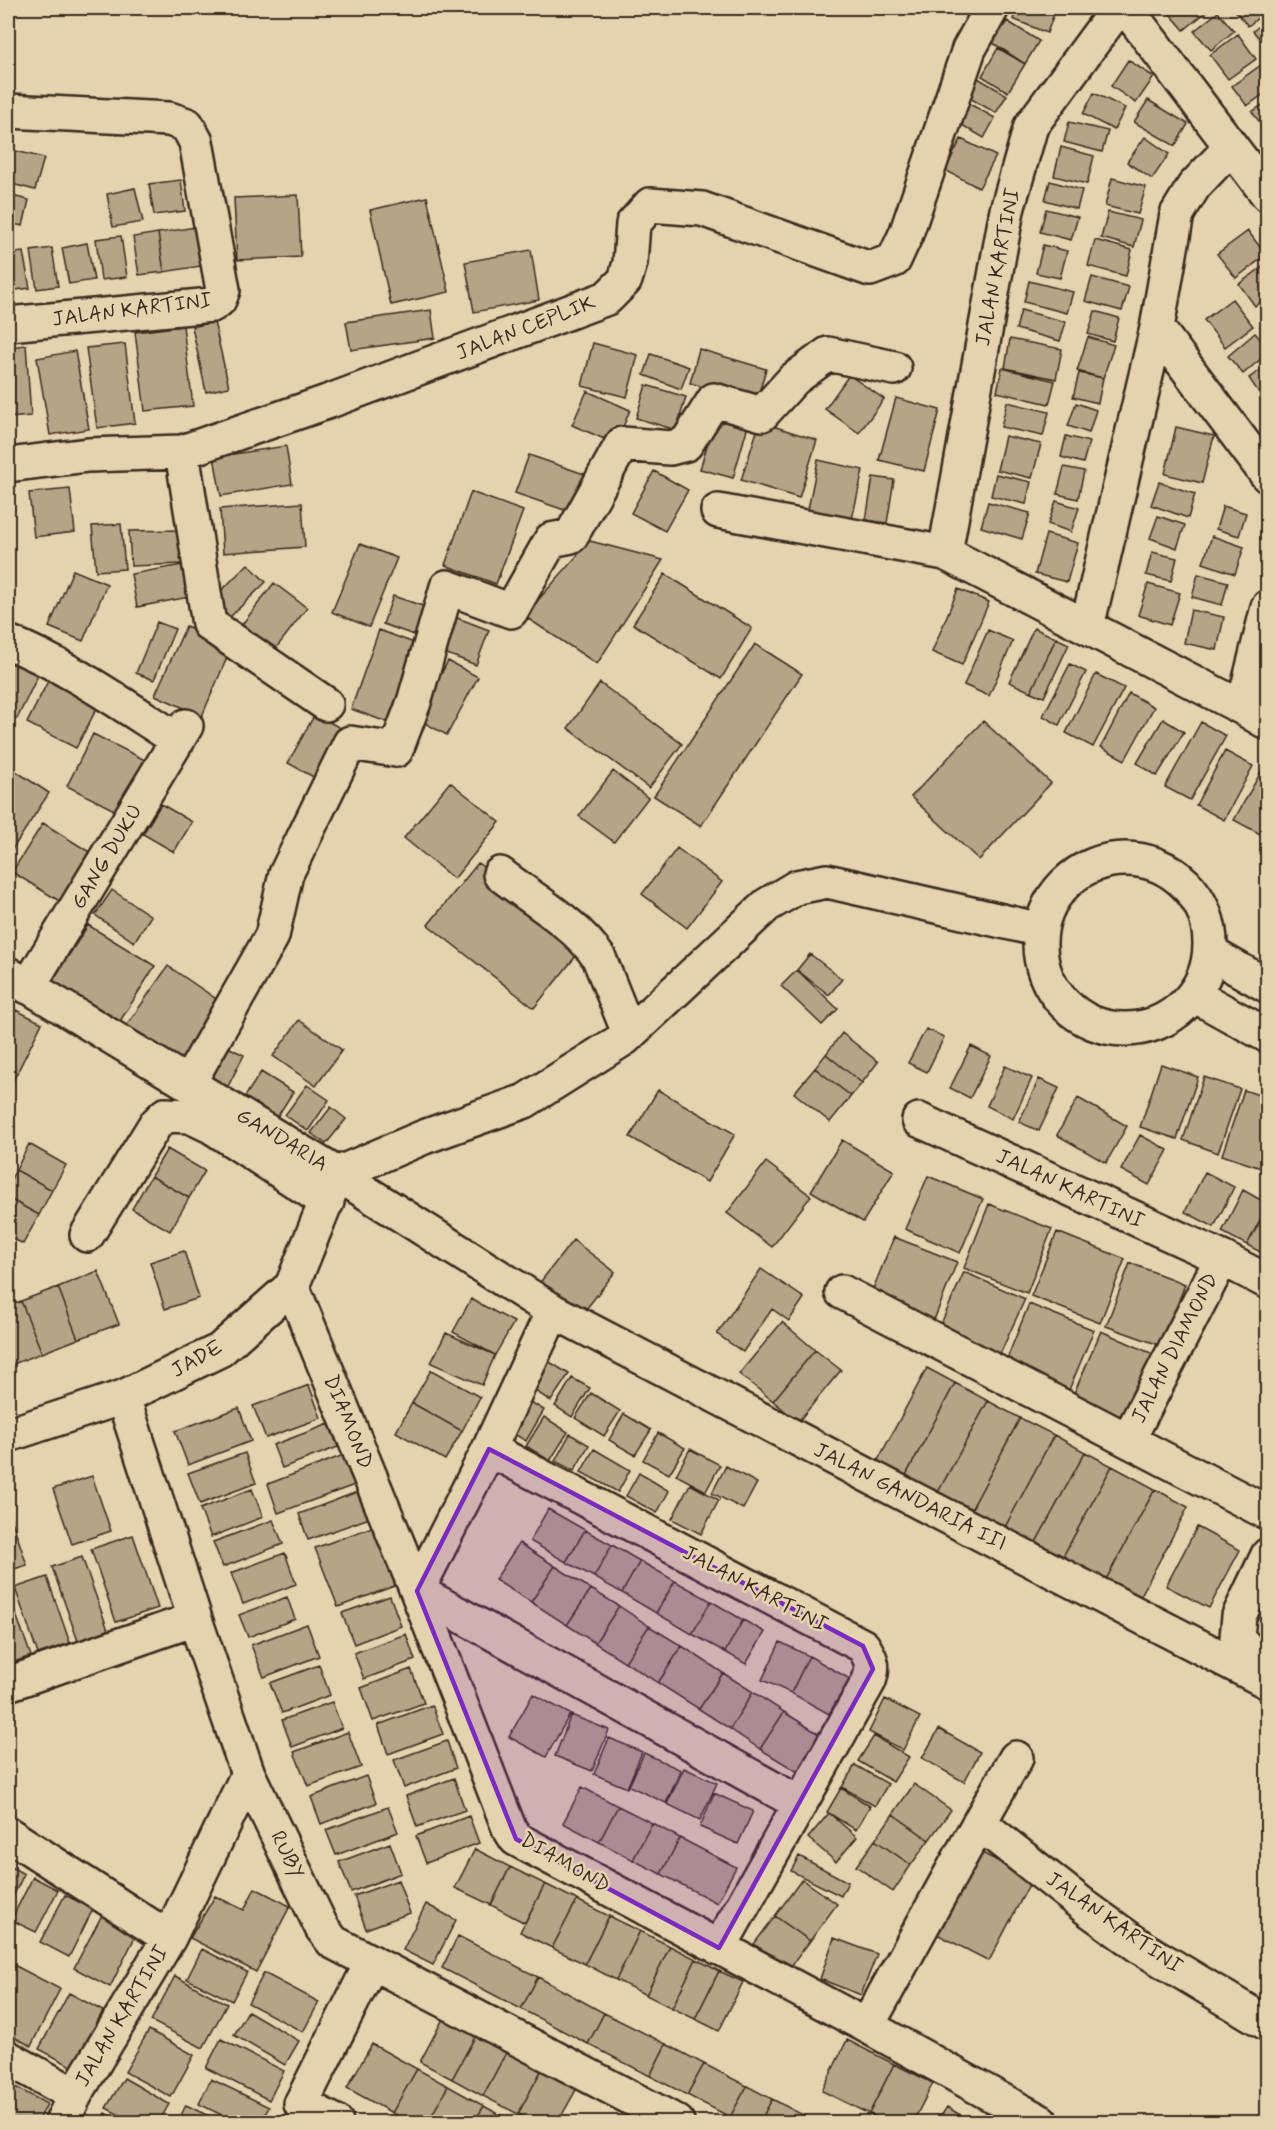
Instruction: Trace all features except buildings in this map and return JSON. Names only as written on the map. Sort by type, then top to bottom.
[{"type":"street","name":"JALAN CEPLIK","points":[[8,465],[88,455],[182,452],[327,402],[607,298],[625,280],[630,262],[633,224],[650,205],[702,209],[870,269],[894,260],[906,234],[969,49],[992,8]]},
{"type":"street","name":"JALAN KARTINI","points":[[945,553],[1007,210],[1031,126],[1118,8]]},
{"type":"street","points":[[1126,8],[1268,195]]},
{"type":"street","name":"JALAN KARTINI","points":[[8,111],[169,119],[187,125],[196,142],[223,290],[219,300],[212,305],[8,324]]},
{"type":"street","points":[[1087,627],[1157,328],[1177,214],[1194,186],[1231,147]]},
{"type":"street","points":[[1157,328],[1268,476]]},
{"type":"street","points":[[188,1084],[272,936],[286,874],[350,743],[396,750],[414,702],[447,587],[511,611],[551,540],[571,536],[622,444],[670,448],[686,444],[714,400],[762,414],[794,380],[828,354],[894,368]]},
{"type":"street","points":[[182,452],[209,624],[326,704]]},
{"type":"street","points":[[718,511],[945,553],[1255,715],[1268,607]]},
{"type":"street","name":"GANG DUKU","points":[[8,642],[28,650],[182,733],[18,981]]},
{"type":"street","points":[[1118,858],[1146,860],[1172,872],[1193,891],[1207,915],[1211,943],[1207,970],[1194,995],[1174,1014],[1148,1026],[1120,1029],[1092,1022],[1068,1007],[1050,985],[1040,958],[1041,930],[1050,903],[1066,881],[1090,866],[1118,858]]},
{"type":"street","points":[[500,874],[579,933],[592,948],[629,1034]]},
{"type":"street","points":[[87,1235],[155,1125],[165,1115],[190,1116],[332,1188],[424,1137],[525,1101],[629,1034],[767,905],[797,887],[827,881],[1041,930]]},
{"type":"street","points":[[1210,953],[1268,986]]},
{"type":"street","name":"GANDARIA","points":[[18,981],[188,1084],[332,1188],[550,1317]]},
{"type":"street","points":[[1194,995],[1268,1036]]},
{"type":"street","name":"JALAN KARTINI","points":[[919,1120],[1222,1258]]},
{"type":"street","name":"JADE","points":[[8,1435],[123,1397],[220,1350],[292,1286],[332,1188]]},
{"type":"street","name":"JALAN DIAMOND","points":[[1268,1282],[1222,1258],[1128,1440],[1268,1513]]},
{"type":"street","name":"DIAMOND","points":[[292,1286],[417,1591],[509,1828],[516,1839],[867,2026],[1041,2122]]},
{"type":"street","points":[[842,1292],[1128,1440]]},
{"type":"street","points":[[550,1317],[489,1449],[417,1591],[799,1803]]},
{"type":"street","name":"JALAN GANDARIA III","points":[[550,1317],[875,1480],[1268,1682]]},
{"type":"street","name":"RUBY","points":[[123,1397],[248,1774],[322,1928],[333,1942],[677,2122]]},
{"type":"street","name":"JALAN KARTINI","points":[[489,1449],[863,1646],[873,1661],[869,1681],[719,1948]]},
{"type":"street","points":[[1268,1555],[1239,1616],[1237,1637],[1254,1657],[1268,1664]]},
{"type":"street","points":[[8,1684],[195,1619]]},
{"type":"street","points":[[867,2026],[1016,1758]]},
{"type":"street","name":"JALAN KARTINI","points":[[8,2058],[68,2109],[169,1938],[248,1774]]},
{"type":"street","name":"JALAN KARTINI","points":[[979,1823],[1088,1909],[1142,1948],[1268,2024]]},
{"type":"street","name":"JALAN KARTINI","points":[[8,1834],[169,1938]]},
{"type":"street","points":[[336,2122],[296,2113],[372,1962]]},
{"type":"highlighted area","points":[[489,1449],[863,1646],[873,1669],[719,1948],[516,1839],[417,1591]]}]
